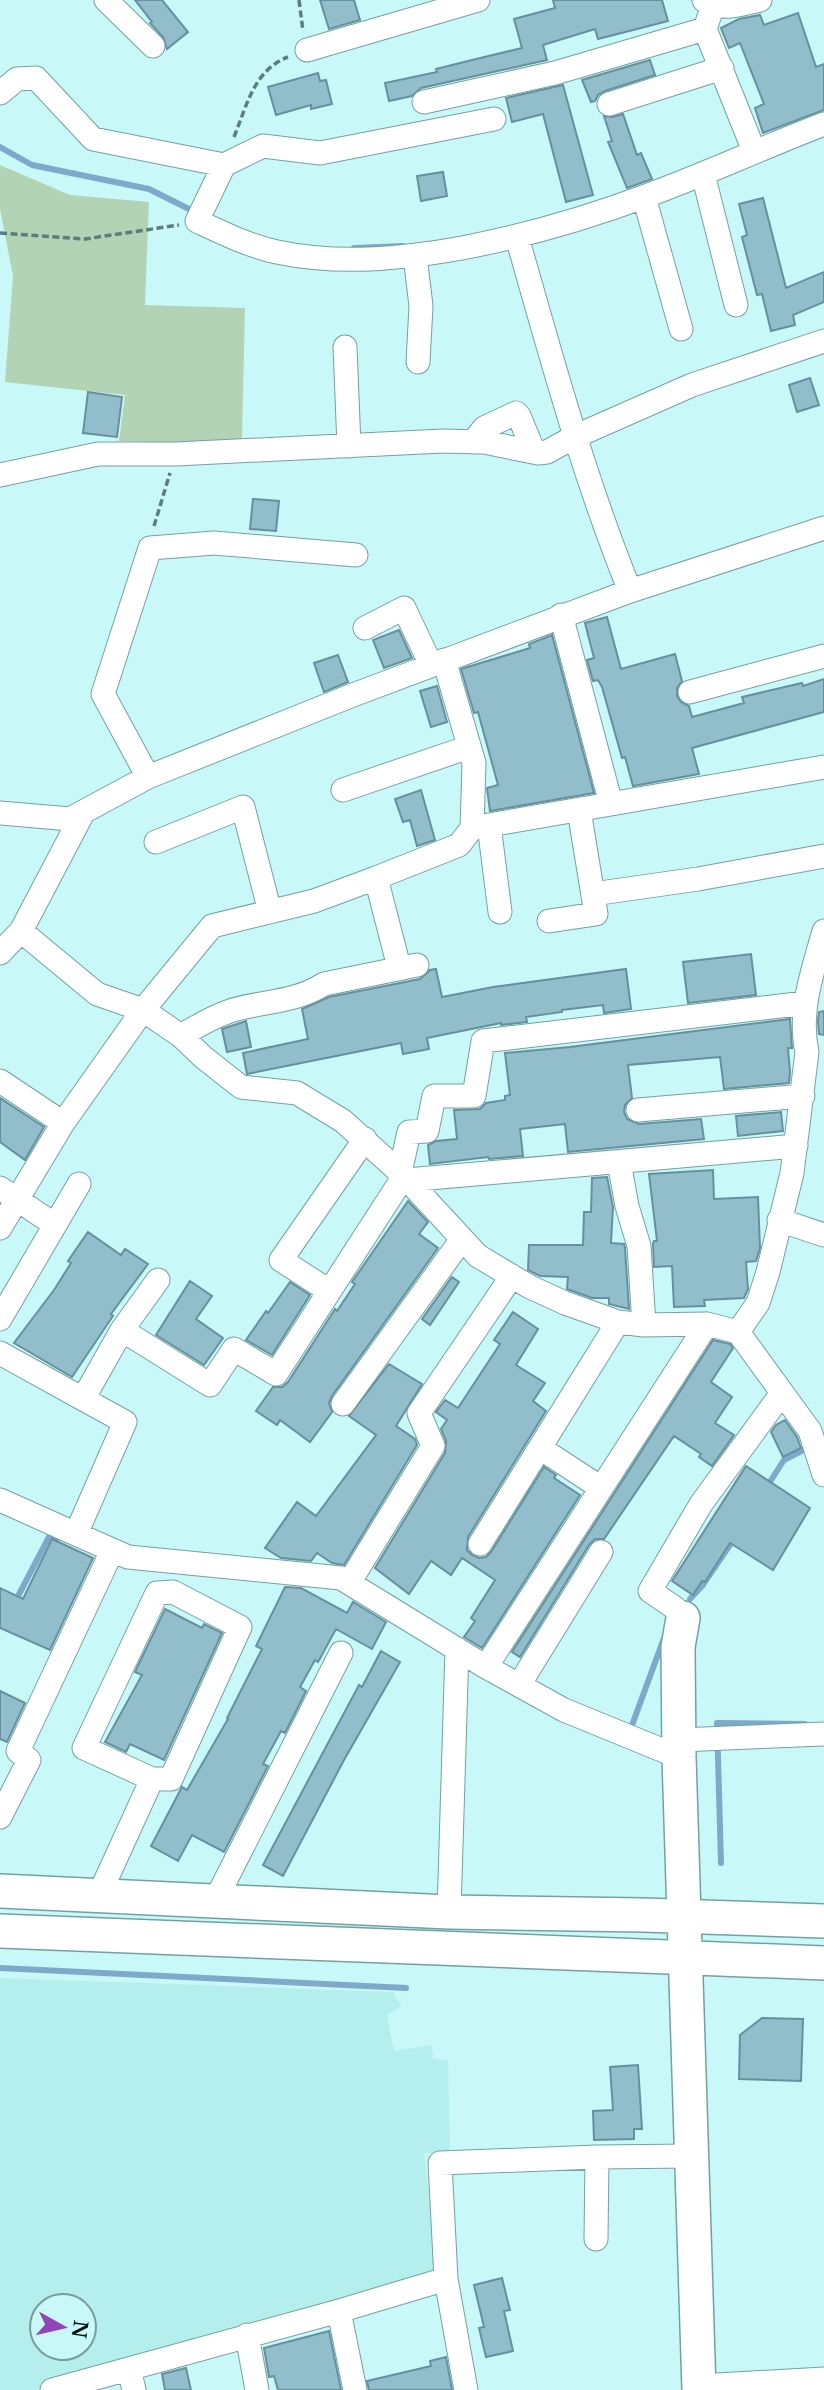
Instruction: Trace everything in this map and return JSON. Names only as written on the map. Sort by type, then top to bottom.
[{"type":"street","points":[[106,0],[153,46]]},
{"type":"street","points":[[307,50],[478,0]]},
{"type":"street","points":[[753,146],[705,29],[708,3],[728,8],[760,0]]},
{"type":"street","points":[[424,102],[555,73],[705,29]]},
{"type":"street","points":[[608,104],[722,68]]},
{"type":"street","points":[[0,93],[17,79],[36,78],[93,139],[224,165],[263,146],[320,153],[494,119]]},
{"type":"street","points":[[224,165],[197,221],[273,251],[307,257],[357,260],[415,256],[517,237],[644,197],[703,174],[753,146],[824,124]]},
{"type":"street","points":[[703,174],[736,305]]},
{"type":"street","points":[[644,197],[681,329]]},
{"type":"street","points":[[517,237],[577,444],[600,516],[628,586]]},
{"type":"street","points":[[415,256],[421,306],[418,362]]},
{"type":"street","points":[[0,475],[98,454],[176,454],[348,439],[473,442],[540,452],[577,444],[692,385],[824,341]]},
{"type":"street","points":[[345,347],[348,439]]},
{"type":"street","points":[[473,442],[484,428],[516,413],[540,452]]},
{"type":"street","points":[[0,813],[70,818],[83,813],[145,772],[432,659],[561,615],[628,586],[824,528]]},
{"type":"street","points":[[145,772],[103,694],[150,548],[214,543],[356,555]]},
{"type":"street","points":[[365,628],[404,608],[432,659],[474,763],[481,826],[500,912]]},
{"type":"street","points":[[561,615],[611,804]]},
{"type":"street","points":[[690,692],[824,656]]},
{"type":"street","points":[[343,790],[469,747]]},
{"type":"street","points":[[0,1227],[9,1194],[143,1010],[212,926],[314,901],[376,878],[459,845],[481,826],[824,767]]},
{"type":"street","points":[[156,842],[243,807],[270,912]]},
{"type":"street","points":[[549,921],[596,914],[579,810]]},
{"type":"street","points":[[0,953],[21,931],[83,813]]},
{"type":"street","points":[[593,894],[698,879],[824,856]]},
{"type":"street","points":[[181,1036],[231,1011],[281,1001],[314,991],[324,984],[408,966],[376,878]]},
{"type":"street","points":[[21,931],[97,994],[143,1010],[181,1036],[241,1087],[298,1093],[343,1121],[404,1177],[478,1256],[512,1276],[565,1303],[618,1322],[644,1325],[707,1324],[738,1332],[810,1431],[824,1475]]},
{"type":"street","points":[[738,1332],[758,1303],[792,1173],[803,1096],[816,1056],[803,1036],[806,1003],[819,972],[824,931]]},
{"type":"street","points":[[122,1330],[210,1385],[234,1349],[276,1374],[404,1177],[410,1132],[427,1131],[434,1096],[474,1096],[483,1041],[806,1003]]},
{"type":"street","points":[[0,1081],[63,1123]]},
{"type":"street","points":[[638,1110],[803,1096]]},
{"type":"street","points":[[329,1291],[281,1260],[365,1139]]},
{"type":"street","points":[[404,1177],[796,1146]]},
{"type":"street","points":[[619,1162],[627,1206],[639,1246],[644,1325]]},
{"type":"street","points":[[0,1319],[79,1184]]},
{"type":"street","points":[[9,1194],[55,1224]]},
{"type":"street","points":[[779,1220],[824,1235]]},
{"type":"street","points":[[343,1404],[462,1239]]},
{"type":"street","points":[[349,1583],[433,1446],[419,1413],[512,1276]]},
{"type":"street","points":[[83,1399],[122,1330],[158,1280]]},
{"type":"street","points":[[480,1544],[618,1322]]},
{"type":"street","points":[[486,1667],[707,1324]]},
{"type":"street","points":[[0,1353],[125,1422],[76,1534]]},
{"type":"street","points":[[782,1393],[701,1504],[650,1591],[675,1608],[683,1618],[678,1647],[679,1748],[699,2388],[824,2379]]},
{"type":"street","points":[[540,1448],[601,1488]]},
{"type":"street","points":[[0,1500],[128,1557],[341,1578],[486,1667],[564,1710],[679,1748],[718,1738],[824,1734]]},
{"type":"street","points":[[0,1817],[29,1760],[18,1751],[112,1551]]},
{"type":"street","points":[[519,1685],[601,1552]]},
{"type":"street","points":[[173,1592],[240,1626],[172,1779],[152,1779],[84,1748],[157,1593],[173,1592]]},
{"type":"street","points":[[449,1912],[457,1649]]},
{"type":"street","points":[[215,1901],[341,1653]]},
{"type":"street","points":[[99,1895],[152,1779]]},
{"type":"street","points":[[0,1891],[449,1912],[824,1921]]},
{"type":"street","points":[[0,1931],[824,1963]]},
{"type":"street","points":[[466,2390],[446,2279],[440,2163],[691,2156]]},
{"type":"street","points":[[596,2239],[597,2157]]},
{"type":"street","points":[[52,2390],[131,2379],[247,2336],[446,2279]]},
{"type":"street","points":[[340,2311],[355,2390]]},
{"type":"street","points":[[247,2336],[257,2390]]},
{"type":"path","points":[[224,165],[256,81],[274,62],[307,50],[299,0]]},
{"type":"path","points":[[0,233],[85,239],[197,221]]},
{"type":"path","points":[[150,548],[151,535],[176,454]]},
{"type":"shaded area","points":[[0,1978],[393,1992],[401,2006],[387,2015],[394,2051],[432,2045],[433,2059],[448,2060],[450,2153],[424,2153],[437,2265],[431,2276],[301,2314],[235,2327],[211,2334],[186,2347],[35,2390],[0,2390]]},
{"type":"green space","points":[[0,165],[70,195],[149,202],[145,305],[245,308],[242,439],[183,443],[119,441],[125,395],[5,382],[13,276],[0,209]]},
{"type":"building","points":[[135,0],[162,0],[188,32],[167,49],[163,37]]},
{"type":"building","points":[[320,0],[354,0],[360,20],[329,29]]},
{"type":"building","points":[[553,0],[662,0],[668,21],[598,39],[595,29],[543,45],[547,60],[421,88],[412,96],[389,101],[385,83],[437,72],[436,69],[522,48],[514,19],[555,8]]},
{"type":"building","points":[[798,13],[816,67],[824,64],[824,110],[763,133],[755,108],[764,104],[740,43],[729,48],[721,28],[739,19],[760,15],[764,25]]},
{"type":"building","points":[[650,60],[655,75],[605,91],[591,102],[582,80]]},
{"type":"building","points":[[318,73],[320,81],[326,80],[332,104],[311,109],[311,105],[276,115],[268,87]]},
{"type":"building","points":[[563,85],[593,195],[566,202],[543,114],[512,122],[506,98]]},
{"type":"building","points":[[623,114],[637,155],[641,153],[652,179],[627,188],[608,142],[612,141],[604,116]]},
{"type":"building","points":[[443,172],[447,196],[421,201],[417,176]]},
{"type":"building","points":[[763,198],[786,288],[824,272],[824,302],[793,315],[795,325],[771,331],[762,294],[757,295],[742,237],[747,235],[739,204]]},
{"type":"building","points":[[810,378],[819,405],[797,412],[789,385]]},
{"type":"building","points":[[88,392],[122,397],[117,437],[83,433]]},
{"type":"building","points":[[253,499],[279,501],[276,531],[250,529]]},
{"type":"building","points":[[607,617],[621,669],[675,654],[682,681],[677,688],[677,696],[689,706],[692,717],[744,703],[742,697],[802,683],[803,686],[824,679],[824,712],[692,748],[699,774],[633,786],[625,757],[622,758],[602,687],[598,680],[593,681],[587,660],[594,658],[585,623]]},
{"type":"building","points":[[399,630],[412,658],[384,668],[373,640]]},
{"type":"building","points":[[552,635],[594,793],[490,811],[487,788],[498,785],[478,712],[474,713],[461,669],[530,648],[529,644]]},
{"type":"building","points":[[338,655],[348,682],[324,692],[314,663]]},
{"type":"building","points":[[437,686],[447,722],[431,727],[420,691]]},
{"type":"building","points":[[421,790],[435,840],[417,846],[410,820],[403,822],[395,799]]},
{"type":"building","points":[[751,954],[756,995],[688,1003],[683,962]]},
{"type":"building","points":[[436,969],[442,997],[493,987],[626,969],[631,1009],[604,1013],[603,1005],[562,1010],[526,1017],[527,1022],[501,1023],[427,1038],[429,1049],[403,1054],[401,1043],[247,1074],[243,1053],[308,1039],[302,1009],[329,997],[420,979],[430,970]]},
{"type":"building","points":[[824,1011],[824,1035],[819,1034],[818,1022],[819,1012]]},
{"type":"building","points":[[790,1019],[792,1048],[788,1048],[789,1083],[724,1089],[720,1057],[628,1065],[632,1098],[625,1105],[627,1119],[639,1124],[701,1119],[704,1139],[568,1152],[565,1124],[520,1129],[523,1156],[430,1164],[428,1145],[436,1141],[457,1139],[454,1110],[480,1109],[486,1103],[505,1100],[505,1096],[510,1095],[505,1053]]},
{"type":"building","points":[[246,1021],[251,1047],[227,1052],[222,1029]]},
{"type":"building","points":[[0,1098],[44,1127],[25,1160],[0,1142]]},
{"type":"building","points":[[781,1112],[783,1131],[738,1136],[736,1116]]},
{"type":"building","points":[[713,1170],[714,1199],[758,1197],[760,1248],[756,1261],[746,1262],[748,1289],[744,1298],[704,1300],[705,1306],[674,1307],[672,1266],[654,1267],[653,1244],[657,1241],[649,1174]]},
{"type":"building","points":[[607,1177],[613,1207],[611,1243],[624,1244],[629,1309],[609,1304],[609,1298],[592,1298],[567,1289],[568,1277],[540,1276],[528,1270],[529,1245],[583,1245],[584,1212],[591,1212],[592,1178]]},
{"type":"building","points":[[408,1201],[428,1222],[419,1234],[438,1248],[332,1396],[329,1403],[332,1412],[310,1442],[280,1420],[277,1425],[256,1411],[273,1387],[282,1387],[288,1382]]},
{"type":"building","points":[[88,1232],[121,1255],[125,1249],[148,1264],[111,1314],[113,1316],[72,1377],[14,1343],[54,1290],[71,1263],[68,1261]]},
{"type":"building","points":[[452,1277],[459,1282],[430,1325],[422,1319]]},
{"type":"building","points":[[190,1281],[212,1296],[196,1319],[223,1338],[204,1365],[156,1335]]},
{"type":"building","points":[[290,1282],[310,1295],[272,1355],[246,1340]]},
{"type":"building","points":[[513,1312],[538,1329],[516,1365],[545,1383],[533,1401],[546,1411],[468,1537],[467,1550],[479,1558],[486,1557],[491,1552],[544,1467],[556,1475],[554,1478],[580,1495],[482,1648],[464,1637],[475,1621],[471,1618],[495,1580],[462,1558],[451,1575],[431,1561],[409,1594],[375,1568],[445,1453],[446,1441],[441,1429],[447,1420],[436,1412],[445,1400],[458,1408],[500,1344],[494,1340]]},
{"type":"building","points":[[713,1340],[730,1344],[733,1348],[711,1382],[732,1397],[715,1423],[734,1435],[712,1466],[699,1457],[701,1454],[674,1436],[604,1539],[595,1539],[589,1545],[520,1657],[512,1652]]},
{"type":"building","points":[[389,1364],[422,1384],[396,1426],[415,1439],[417,1445],[344,1565],[332,1563],[317,1553],[311,1561],[281,1558],[265,1548],[297,1502],[316,1516],[376,1435],[349,1416]]},
{"type":"building","points":[[785,1420],[801,1448],[783,1457],[771,1432]]},
{"type":"building","points":[[746,1466],[810,1508],[773,1570],[730,1543],[705,1582],[702,1581],[693,1595],[672,1581]]},
{"type":"building","points":[[52,1539],[93,1558],[50,1650],[0,1628],[0,1588],[23,1599]]},
{"type":"building","points":[[285,1587],[301,1588],[347,1613],[353,1602],[386,1622],[372,1649],[336,1629],[318,1662],[315,1660],[300,1687],[306,1691],[285,1733],[281,1731],[263,1764],[268,1766],[224,1852],[192,1835],[178,1861],[151,1846],[182,1787],[187,1790],[228,1719],[262,1649],[256,1646]]},
{"type":"building","points":[[165,1609],[202,1628],[204,1624],[222,1633],[164,1760],[130,1744],[126,1752],[105,1742],[142,1675],[135,1672]]},
{"type":"building","points":[[381,1651],[400,1662],[344,1760],[283,1876],[263,1865],[359,1685],[362,1687]]},
{"type":"building","points":[[0,1691],[25,1703],[7,1742],[0,1739]]},
{"type":"building","points":[[762,2018],[803,2019],[801,2081],[739,2079],[740,2035]]},
{"type":"building","points":[[638,2065],[642,2129],[634,2129],[634,2139],[594,2140],[593,2111],[613,2110],[610,2067]]},
{"type":"building","points":[[502,2278],[510,2310],[504,2311],[513,2351],[486,2357],[479,2328],[484,2327],[474,2285]]},
{"type":"building","points":[[329,2331],[341,2390],[278,2390],[274,2376],[269,2377],[264,2348]]},
{"type":"building","points":[[446,2357],[452,2390],[369,2390],[367,2381],[431,2366],[430,2361]]},
{"type":"building","points":[[186,2368],[191,2390],[165,2390],[162,2374]]},
{"type":"waterway","points":[[0,147],[32,165],[149,189],[193,211]]},
{"type":"waterway","points":[[354,248],[403,246]]},
{"type":"waterway","points":[[766,1488],[784,1460],[809,1447]]},
{"type":"waterway","points":[[15,1602],[50,1535],[57,1538]]},
{"type":"waterway","points":[[690,1599],[734,1539]]},
{"type":"waterway","points":[[631,1728],[664,1638]]},
{"type":"waterway","points":[[721,1863],[717,1723],[805,1724]]},
{"type":"waterway","points":[[0,1968],[406,1988]]}]
